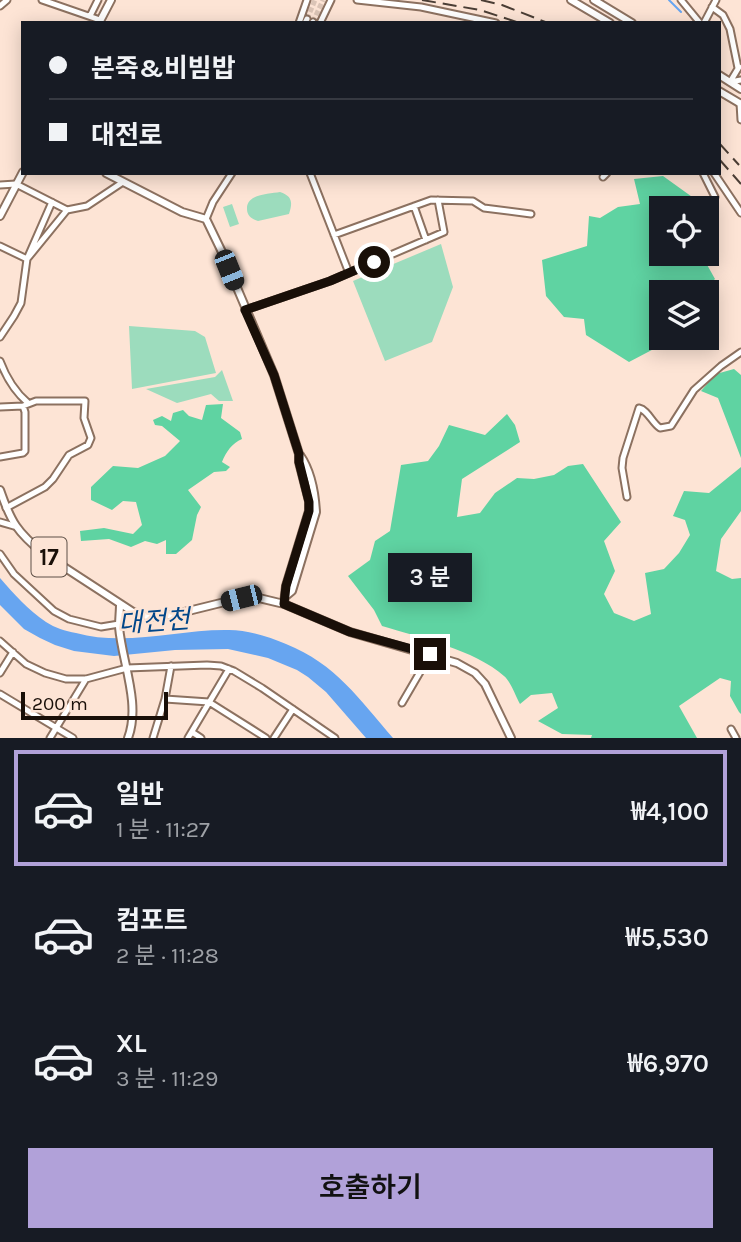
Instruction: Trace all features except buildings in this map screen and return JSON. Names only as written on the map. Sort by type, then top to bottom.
[{"type":"main road","points":[[100,21],[111,0]]},
{"type":"main road","points":[[571,0],[607,21]]},
{"type":"main road","points":[[594,0],[629,21]]},
{"type":"main road","points":[[721,76],[741,89]]},
{"type":"main road","points":[[721,92],[740,104]]},
{"type":"main road","points":[[0,216],[21,175]]},
{"type":"main road","points":[[110,175],[182,212],[206,219],[274,375],[316,500],[316,512],[292,591],[286,596],[284,604]]},
{"type":"main road","name":"17","points":[[0,489],[14,526],[30,543],[120,604]]},
{"type":"main road","points":[[120,604],[132,612],[149,617],[172,615],[241,598],[256,597],[284,604],[350,632],[457,663],[475,673],[485,684],[511,738]]},
{"type":"main road","points":[[120,604],[119,626],[133,710],[128,738]]},
{"type":"street","points":[[0,6],[7,0]]},
{"type":"street","points":[[42,0],[100,21]]},
{"type":"street","points":[[90,16],[99,0]]},
{"type":"street","points":[[300,21],[307,0]]},
{"type":"street","points":[[321,21],[331,0]]},
{"type":"street","points":[[357,0],[421,7],[486,21]]},
{"type":"street","points":[[681,0],[700,21]]},
{"type":"street","points":[[703,21],[716,0]]},
{"type":"street","points":[[712,7],[723,15],[730,29],[740,65],[730,82]]},
{"type":"street","points":[[730,82],[741,80]]},
{"type":"street","points":[[740,104],[741,120]]},
{"type":"street","points":[[206,219],[213,202],[231,175]]},
{"type":"street","points":[[311,175],[349,273]]},
{"type":"street","points":[[704,175],[714,196]]},
{"type":"street","points":[[715,175],[741,213]]},
{"type":"street","points":[[0,184],[16,184],[67,210],[87,206],[123,182]]},
{"type":"street","points":[[334,235],[431,200],[473,201],[484,208],[531,214]]},
{"type":"street","points":[[245,310],[349,273],[444,232],[438,200]]},
{"type":"street","points":[[0,337],[21,303],[27,259],[52,202]]},
{"type":"street","points":[[414,206],[426,240]]},
{"type":"street","points":[[27,259],[67,210]]},
{"type":"street","points":[[0,246],[27,259]]},
{"type":"street","points":[[626,497],[623,458],[639,408],[660,428],[671,426],[694,390],[741,352]]},
{"type":"street","points":[[0,361],[25,405],[25,451],[0,457]]},
{"type":"street","points":[[0,407],[25,405],[36,401],[85,401],[85,418],[91,438],[88,445],[69,455],[46,486],[6,508]]},
{"type":"street","points":[[0,522],[14,526]]},
{"type":"street","points":[[0,554],[14,574],[54,611],[69,619],[101,627],[119,626]]},
{"type":"street","points":[[0,641],[26,664],[66,679],[86,679],[126,665],[156,668],[207,665],[229,669],[335,738]]},
{"type":"street","points":[[0,673],[13,652]]},
{"type":"street","points":[[402,702],[430,654]]},
{"type":"street","points":[[153,738],[165,699],[171,666]]},
{"type":"street","points":[[188,738],[229,669]]},
{"type":"street","points":[[50,738],[86,679]]},
{"type":"street","points":[[0,694],[73,738]]},
{"type":"street","points":[[165,699],[209,702],[266,738]]},
{"type":"street","points":[[274,738],[293,709]]},
{"type":"street","points":[[731,729],[736,738]]},
{"type":"street","points":[[192,732],[201,738]]},
{"type":"green space","points":[[663,176],[691,196],[649,196],[649,266],[708,266],[715,279],[649,280],[649,350],[652,350],[629,362],[586,335],[584,319],[564,317],[546,296],[542,260],[587,246],[589,216],[600,218],[618,207],[640,204],[634,179]]},
{"type":"green space","points":[[280,192],[290,200],[289,214],[258,221],[249,215],[247,209],[250,200]]},
{"type":"green space","points":[[232,204],[239,224],[230,227],[223,207]]},
{"type":"green space","points":[[441,244],[453,287],[432,342],[385,361],[353,281]]},
{"type":"green space","points":[[129,326],[195,331],[205,337],[216,373],[132,389]]},
{"type":"green space","points":[[734,369],[741,375],[741,458],[718,398],[701,391],[716,374]]},
{"type":"green space","points":[[222,370],[233,401],[219,401],[211,394],[177,403],[146,389],[215,377]]},
{"type":"green space","points":[[223,404],[221,418],[240,432],[242,439],[227,451],[222,462],[230,467],[226,471],[214,472],[188,490],[201,507],[192,540],[176,554],[166,554],[166,540],[157,544],[145,541],[131,547],[109,539],[81,541],[80,531],[104,528],[133,534],[142,525],[136,502],[123,501],[112,510],[91,500],[91,487],[113,466],[138,468],[165,456],[180,441],[162,426],[155,425],[153,420],[162,416],[171,421],[173,413],[183,410],[189,416],[202,420],[206,405]]},
{"type":"green space","points":[[507,414],[515,425],[520,442],[462,479],[457,517],[480,513],[495,493],[517,478],[534,479],[554,475],[568,466],[583,464],[621,522],[604,541],[615,571],[604,594],[614,613],[634,621],[651,614],[645,573],[664,569],[679,553],[690,535],[685,520],[673,516],[684,491],[709,493],[741,467],[741,511],[721,539],[716,571],[732,579],[741,578],[741,714],[730,696],[731,681],[720,678],[679,706],[697,738],[591,738],[592,735],[562,734],[538,721],[558,708],[552,693],[531,695],[520,704],[506,679],[478,659],[446,645],[382,626],[374,610],[348,576],[370,560],[375,541],[390,531],[401,465],[428,461],[449,425],[485,435]]},
{"type":"water","name":"대전천","points":[[0,578],[39,617],[68,631],[95,637],[133,638],[236,630],[286,644],[304,652],[333,672],[393,738],[366,738],[326,692],[308,677],[268,658],[228,649],[175,650],[114,656],[74,651],[55,645],[24,629],[0,605]]},
{"type":"waterway","points":[[669,0],[681,12]]},
{"type":"tunnel","points":[[307,19],[315,0]]},
{"type":"tunnel","points":[[313,21],[323,0]]},
{"type":"railway","points":[[422,0],[480,10],[514,21]]},
{"type":"railway","points":[[481,0],[543,21]]},
{"type":"railway","points":[[721,145],[739,165]]},
{"type":"railway","points":[[721,161],[741,184]]},
{"type":"route","points":[[374,262],[330,281],[245,310],[283,401],[299,454],[309,502],[307,520],[286,586],[284,604],[350,632],[430,654]]}]
